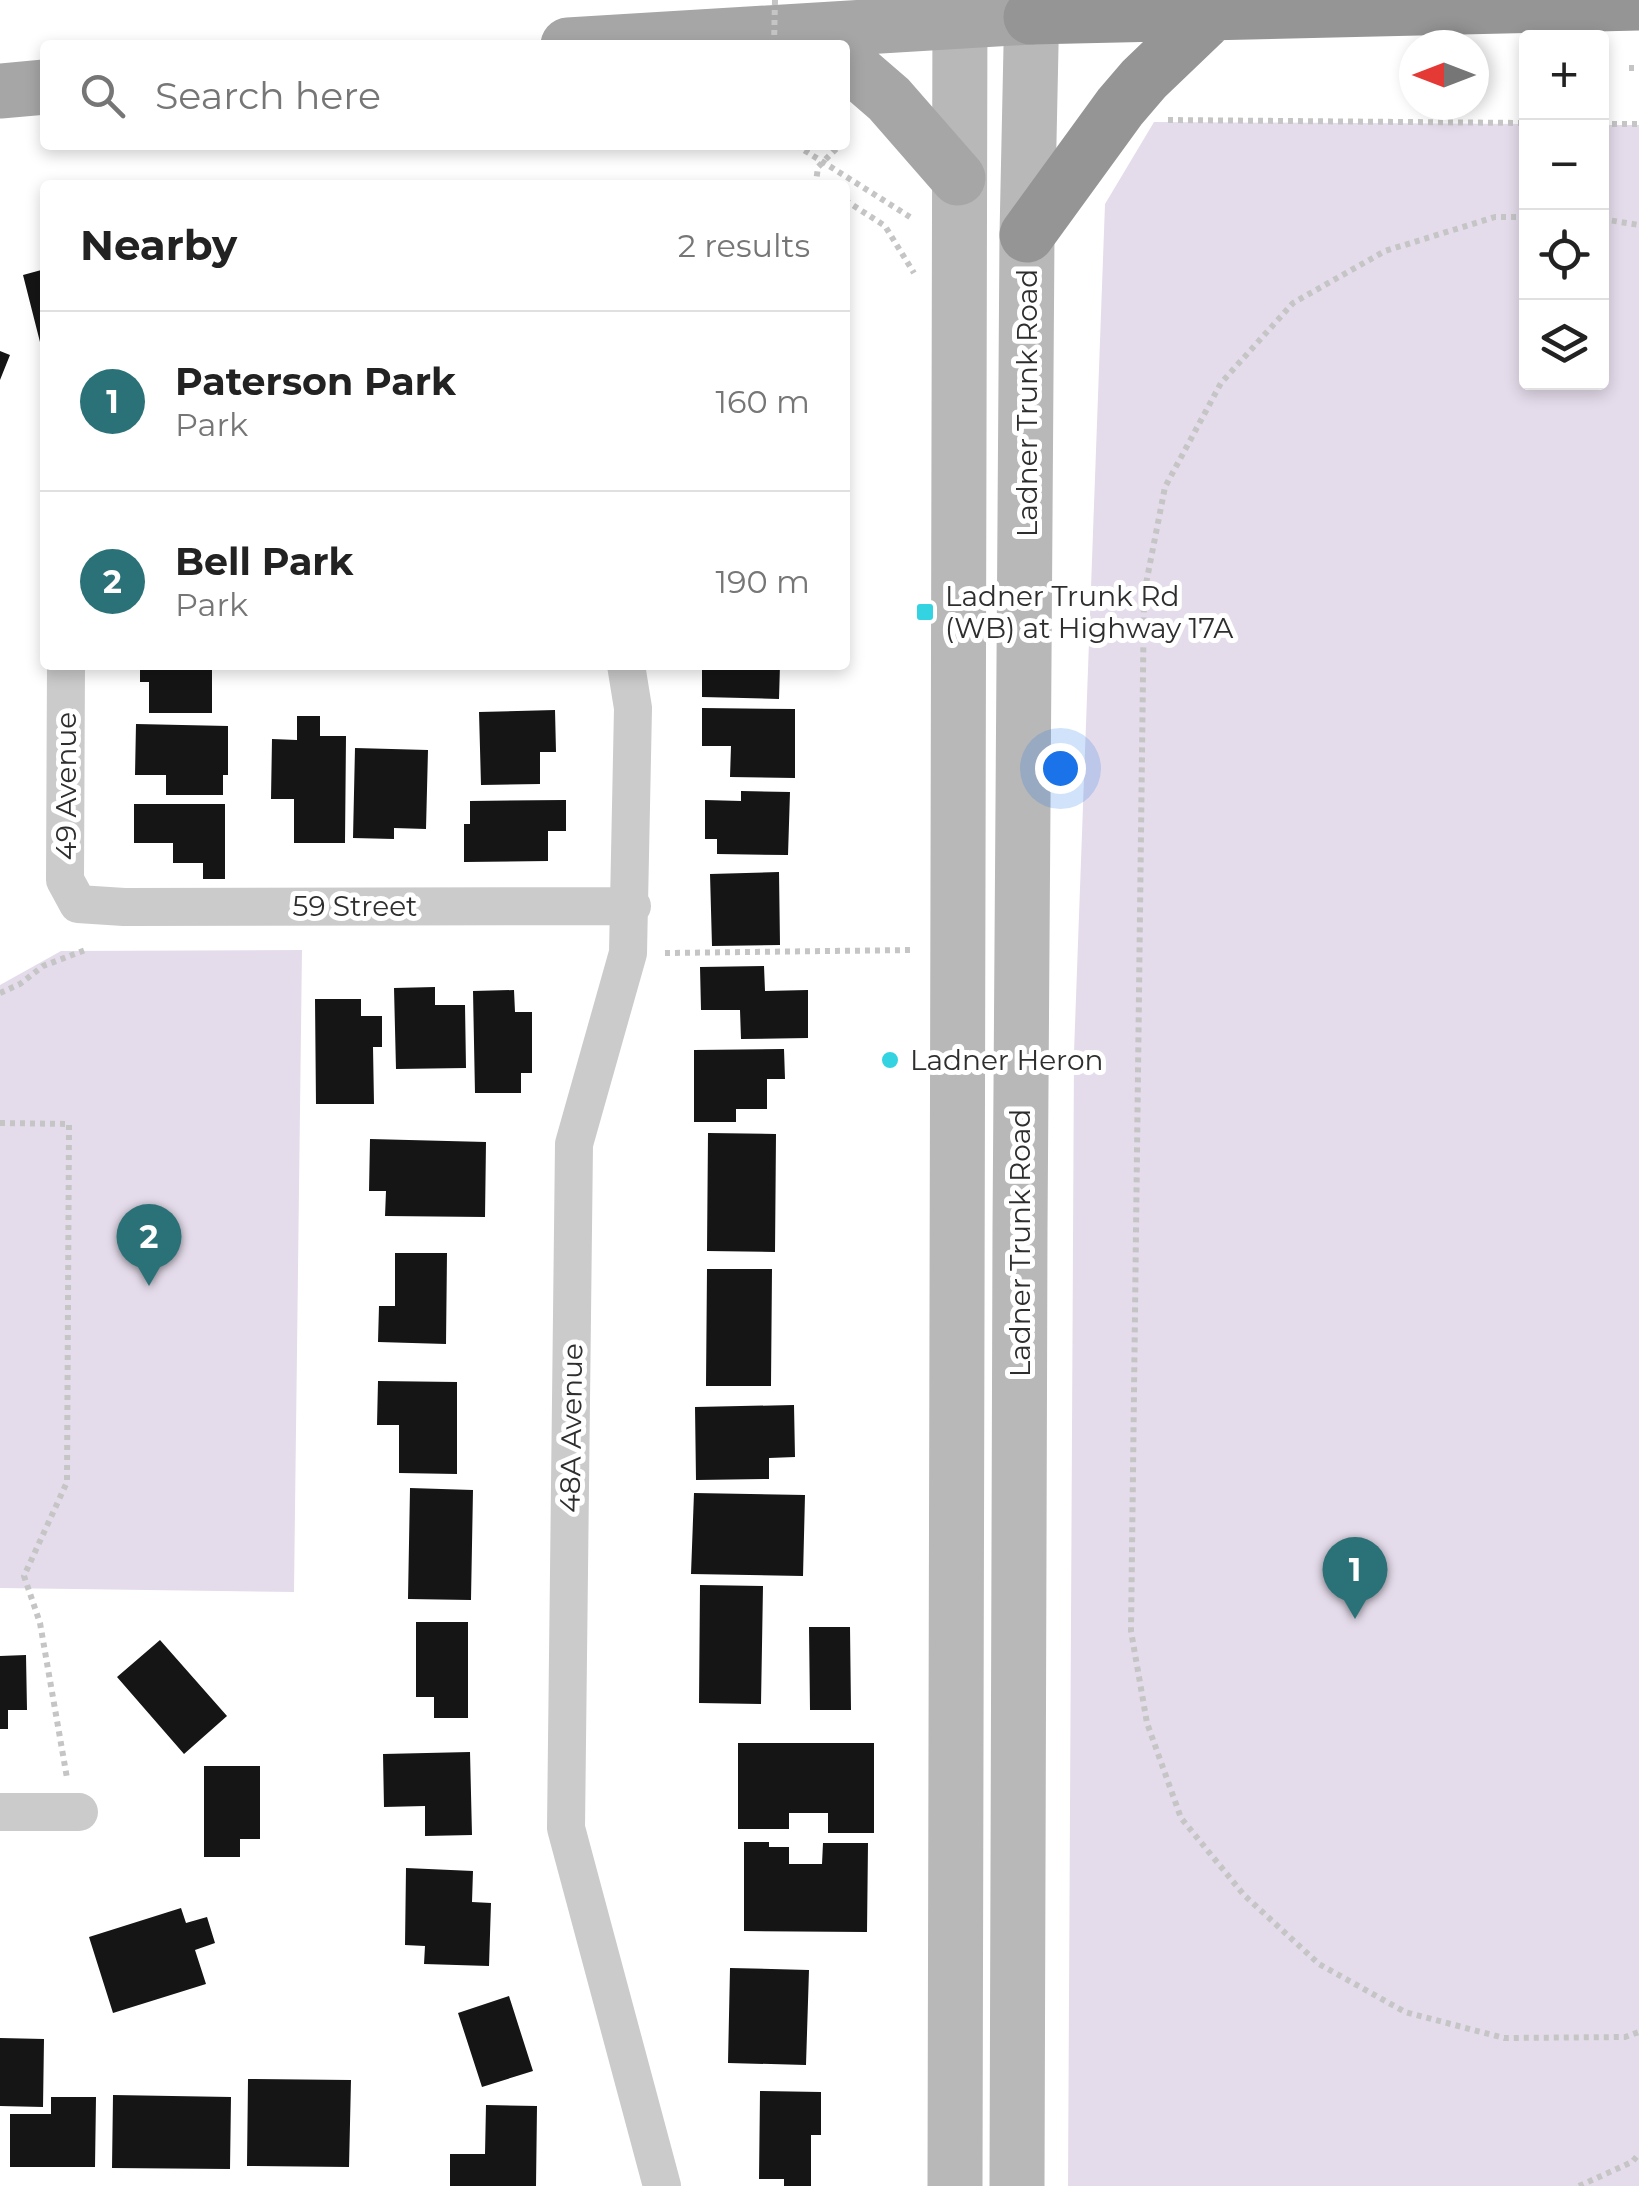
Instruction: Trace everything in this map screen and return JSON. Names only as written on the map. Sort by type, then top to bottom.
[{"type":"highway","points":[[1031,8],[1214,12],[1639,3]]},
{"type":"highway","points":[[1026,234],[1120,108],[1214,12]]},
{"type":"main road","points":[[700,40],[805,36],[960,10],[1031,8]]},
{"type":"main road","name":"Ladner Trunk Road","points":[[1017,2186],[1026,234],[1031,8]]},
{"type":"main road","points":[[955,2186],[960,10]]},
{"type":"main road","points":[[850,69],[889,98],[958,178]]},
{"type":"main road","points":[[0,91],[40,87]]},
{"type":"street","name":"49 Avenue","points":[[66,670],[66,880],[78,904]]},
{"type":"street","name":"48A Avenue","points":[[627,670],[633,708],[632,906],[628,953],[574,1144],[566,1828],[662,2186]]},
{"type":"street","name":"59 Street","points":[[78,904],[632,906]]},
{"type":"street","points":[[0,1812],[79,1812]]},
{"type":"path","points":[[1629,68],[1639,68]]},
{"type":"path","points":[[1162,120],[1519,123]]},
{"type":"path","points":[[1609,124],[1639,124]]},
{"type":"path","points":[[804,150],[910,216]]},
{"type":"path","points":[[816,180],[818,167],[835,150]]},
{"type":"path","points":[[850,203],[884,226],[918,280]]},
{"type":"path","points":[[1519,217],[1496,216],[1385,251],[1292,303],[1221,383],[1166,487],[1144,594],[1131,1631],[1147,1723],[1181,1818],[1244,1894],[1319,1964],[1405,2012],[1504,2038],[1625,2038],[1639,2032]]},
{"type":"path","points":[[1609,220],[1639,226]]},
{"type":"path","points":[[628,953],[957,948]]},
{"type":"path","points":[[0,993],[20,984],[43,966],[88,949]]},
{"type":"path","points":[[0,1122],[68,1124],[67,1482],[24,1576],[40,1623],[62,1764],[79,1812]]},
{"type":"path","points":[[1579,2186],[1632,2162],[1639,2154]]},
{"type":"shaded area","points":[[1154,122],[1519,124],[1519,390],[1609,390],[1609,125],[1639,125],[1639,2186],[1068,2186],[1074,1052],[1105,204]]},
{"type":"shaded area","points":[[302,950],[294,1592],[0,1588],[0,985],[61,951]]},
{"type":"building","points":[[40,270],[40,342],[23,275]]},
{"type":"building","points":[[0,351],[10,355],[0,380]]},
{"type":"building","points":[[140,670],[212,670],[212,713],[149,713],[149,682],[140,682]]},
{"type":"building","points":[[702,670],[780,670],[779,699],[702,697]]},
{"type":"building","points":[[702,708],[795,709],[795,778],[730,777],[731,746],[702,746]]},
{"type":"building","points":[[555,710],[556,752],[540,752],[540,784],[481,785],[479,712]]},
{"type":"building","points":[[297,716],[320,716],[320,736],[346,736],[345,843],[294,843],[294,799],[271,799],[272,739],[297,740]]},
{"type":"building","points":[[136,724],[228,726],[228,775],[223,775],[223,795],[166,795],[166,775],[135,775]]},
{"type":"building","points":[[355,748],[428,750],[426,829],[394,828],[394,839],[353,838]]},
{"type":"building","points":[[741,791],[790,792],[788,855],[717,854],[717,839],[705,839],[705,800],[741,801]]},
{"type":"building","points":[[566,800],[566,831],[548,831],[548,861],[464,862],[464,824],[470,824],[470,801]]},
{"type":"building","points":[[134,804],[225,804],[225,879],[203,879],[203,863],[173,863],[173,843],[134,843]]},
{"type":"building","points":[[779,872],[780,945],[712,946],[710,874]]},
{"type":"building","points":[[764,966],[765,991],[808,990],[808,1038],[741,1039],[740,1010],[701,1010],[700,967]]},
{"type":"building","points":[[435,987],[435,1005],[465,1005],[466,1068],[396,1069],[394,988]]},
{"type":"building","points":[[514,990],[515,1012],[532,1012],[532,1073],[521,1073],[521,1093],[475,1093],[473,991]]},
{"type":"building","points":[[315,999],[361,999],[361,1016],[382,1016],[382,1047],[373,1047],[374,1104],[316,1104]]},
{"type":"building","points":[[784,1049],[785,1079],[767,1079],[767,1109],[736,1109],[736,1122],[694,1122],[694,1050]]},
{"type":"building","points":[[708,1133],[776,1134],[775,1252],[707,1251]]},
{"type":"building","points":[[370,1139],[486,1142],[485,1217],[385,1216],[386,1191],[369,1191]]},
{"type":"building","points":[[395,1253],[447,1253],[446,1344],[378,1342],[379,1306],[395,1306]]},
{"type":"building","points":[[707,1269],[772,1269],[771,1386],[706,1386]]},
{"type":"building","points":[[378,1381],[457,1382],[457,1474],[399,1473],[399,1425],[377,1425]]},
{"type":"building","points":[[794,1405],[795,1457],[769,1458],[769,1479],[696,1480],[695,1407]]},
{"type":"building","points":[[410,1488],[473,1490],[471,1600],[408,1599]]},
{"type":"building","points":[[694,1493],[805,1495],[803,1576],[691,1574]]},
{"type":"building","points":[[700,1585],[763,1586],[761,1704],[699,1703]]},
{"type":"building","points":[[416,1622],[468,1622],[468,1718],[434,1718],[434,1697],[416,1697]]},
{"type":"building","points":[[809,1627],[850,1627],[851,1710],[810,1710]]},
{"type":"building","points":[[160,1640],[227,1716],[184,1754],[117,1677]]},
{"type":"building","points":[[26,1655],[27,1710],[8,1710],[8,1729],[0,1729],[0,1656]]},
{"type":"building","points":[[738,1743],[874,1743],[874,1833],[828,1833],[828,1813],[789,1813],[789,1829],[738,1829]]},
{"type":"building","points":[[470,1752],[472,1835],[425,1836],[425,1806],[384,1807],[383,1754]]},
{"type":"building","points":[[204,1766],[260,1766],[260,1839],[240,1839],[240,1857],[204,1857]]},
{"type":"building","points":[[744,1842],[789,1847],[789,1864],[822,1864],[823,1843],[868,1843],[867,1932],[744,1931]]},
{"type":"building","points":[[406,1868],[473,1871],[472,1902],[491,1903],[489,1966],[424,1964],[425,1946],[405,1945]]},
{"type":"building","points":[[181,1908],[186,1923],[207,1917],[215,1943],[195,1950],[206,1984],[113,2013],[89,1937]]},
{"type":"building","points":[[730,1968],[809,1970],[806,2065],[728,2063]]},
{"type":"building","points":[[509,1996],[533,2071],[482,2087],[458,2013]]},
{"type":"building","points":[[0,2038],[44,2039],[43,2107],[0,2106]]},
{"type":"building","points":[[248,2079],[351,2080],[349,2167],[247,2166]]},
{"type":"building","points":[[760,2091],[821,2092],[821,2135],[811,2135],[811,2186],[784,2186],[784,2179],[759,2179]]},
{"type":"building","points":[[113,2095],[231,2097],[230,2169],[112,2168]]},
{"type":"building","points":[[51,2097],[96,2097],[95,2167],[10,2167],[10,2114],[51,2114]]},
{"type":"building","points":[[486,2105],[537,2106],[536,2186],[450,2186],[450,2154],[485,2154]]},
{"type":"place","name":"Ladner Trunk Rd (WB) at Highway 17A","points":[[925,612]]},
{"type":"place","name":"Ladner Heron","points":[[890,1060]]},
{"type":"place","name":"Bell Park","points":[[149,1286]]},
{"type":"place","name":"Paterson Park","points":[[1355,1619]]}]
